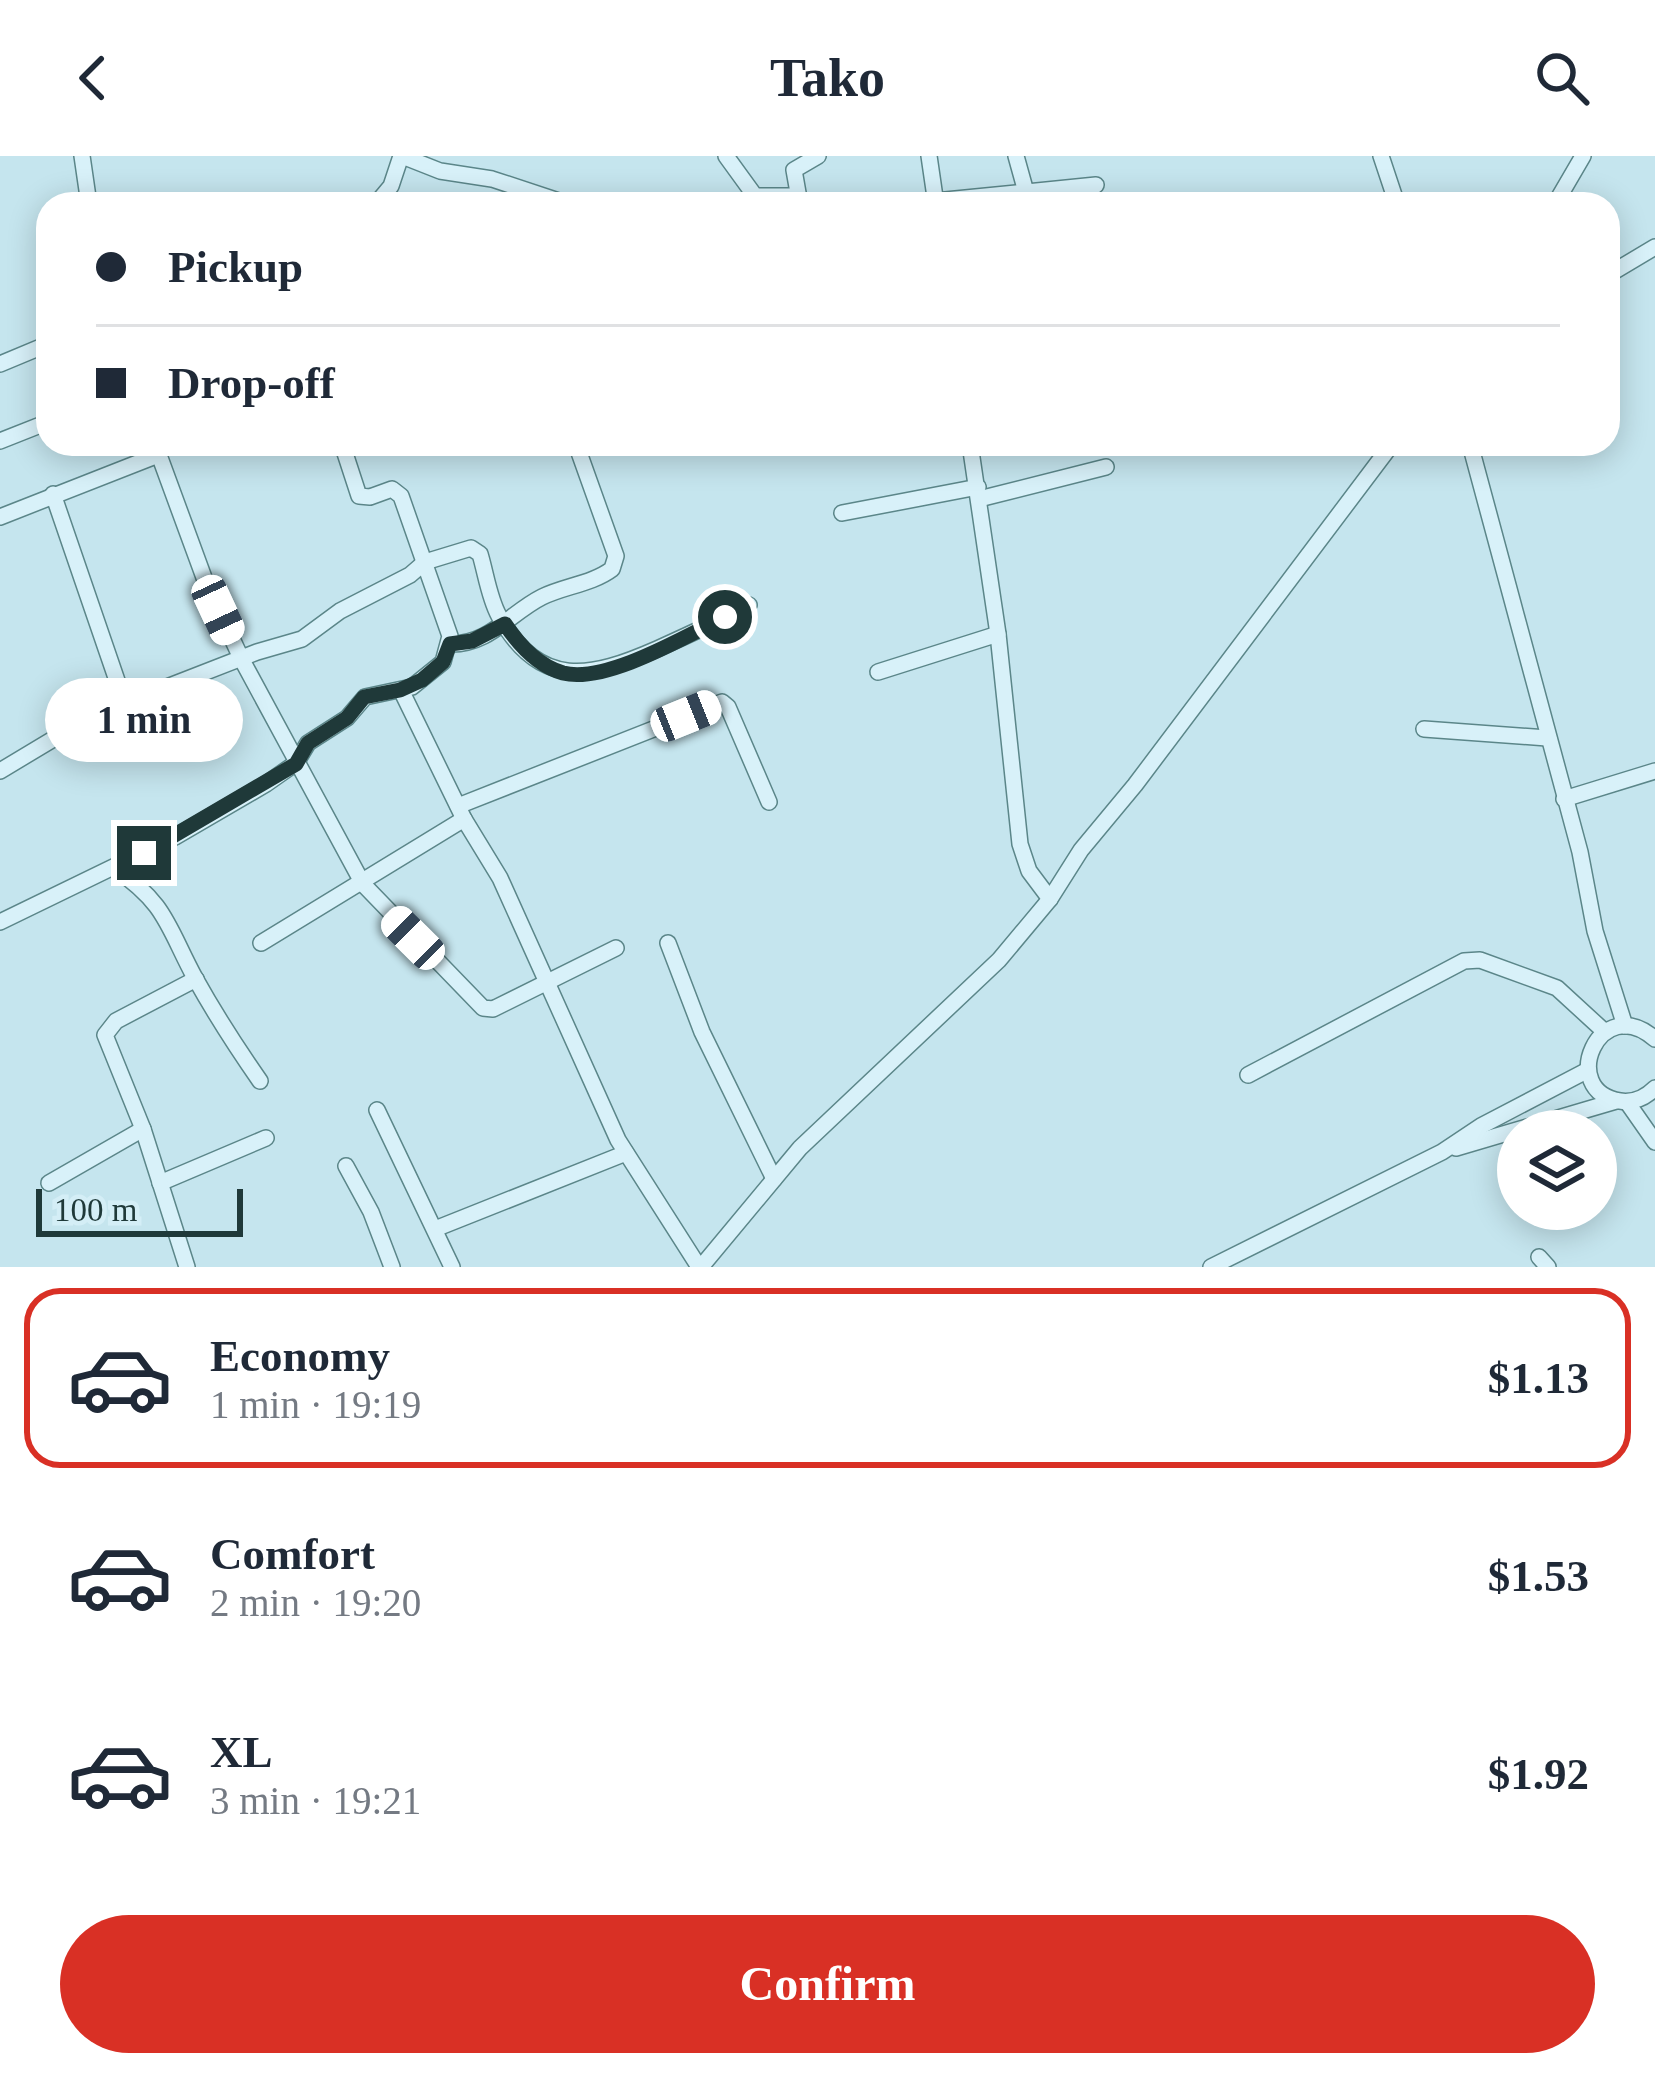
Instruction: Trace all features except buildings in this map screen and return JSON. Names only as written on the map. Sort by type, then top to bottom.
[{"type":"street","points":[[82,156],[87,192]]},
{"type":"street","points":[[388,192],[401,156],[440,171],[493,179],[532,192]]},
{"type":"street","points":[[726,156],[752,192]]},
{"type":"street","points":[[798,192],[794,170],[818,156]]},
{"type":"street","points":[[929,156],[934,192]]},
{"type":"street","points":[[1016,156],[1026,192],[1096,185]]},
{"type":"street","points":[[1381,156],[1392,192]]},
{"type":"street","points":[[1562,192],[1583,156]]},
{"type":"street","points":[[1620,268],[1655,247]]},
{"type":"street","points":[[0,364],[36,349]]},
{"type":"street","points":[[0,441],[36,427]]},
{"type":"street","points":[[0,518],[140,456]]},
{"type":"street","points":[[159,456],[206,583],[242,660],[363,884],[483,1008],[493,1009],[616,948]]},
{"type":"street","points":[[0,922],[193,826],[296,764],[308,743],[347,718],[364,697],[400,690],[438,668],[450,644],[399,493],[392,489],[359,496],[346,456]]},
{"type":"street","points":[[450,644],[472,641],[535,601],[604,575],[616,564],[580,456]]},
{"type":"street","points":[[972,456],[998,634],[1020,844],[1028,871],[1050,899]]},
{"type":"street","points":[[400,690],[500,878],[626,1153],[700,1267],[800,1148],[999,960],[1050,899],[1081,850],[1150,766],[1383,456]]},
{"type":"street","points":[[1473,456],[1586,876],[1595,931],[1625,1026]]},
{"type":"street","points":[[842,513],[979,493],[1106,466]]},
{"type":"street","points":[[53,494],[124,701]]},
{"type":"street","points":[[0,771],[90,716],[312,633],[340,611],[401,580],[425,562],[476,550],[505,624],[538,660],[564,673],[624,664],[749,605]]},
{"type":"street","points":[[878,672],[998,634]]},
{"type":"street","points":[[261,943],[363,884],[461,812],[722,702],[769,802]]},
{"type":"street","points":[[1424,729],[1547,738]]},
{"type":"street","points":[[1564,799],[1655,771]]},
{"type":"street","points":[[114,868],[154,900],[170,921],[196,979],[260,1082]]},
{"type":"street","points":[[668,944],[702,1032],[774,1179]]},
{"type":"street","points":[[1248,1075],[1464,961],[1480,960],[1557,988],[1605,1032]]},
{"type":"street","points":[[188,1267],[106,1030],[196,979]]},
{"type":"street","points":[[1655,1039],[1636,1027],[1605,1032],[1591,1049],[1588,1070],[1598,1090],[1622,1101],[1655,1142]]},
{"type":"street","points":[[1211,1267],[1235,1262],[1588,1070]]},
{"type":"street","points":[[1442,1152],[1655,1088]]},
{"type":"street","points":[[377,1110],[452,1267]]},
{"type":"street","points":[[49,1184],[143,1129]]},
{"type":"street","points":[[160,1183],[266,1138]]},
{"type":"street","points":[[435,1229],[626,1153]]},
{"type":"street","points":[[346,1166],[371,1212],[392,1267]]},
{"type":"route","points":[[144,853],[296,764],[308,743],[347,718],[364,697],[412,687],[443,662],[450,644],[472,641],[505,624],[538,660],[564,673],[601,672],[725,617]]}]
